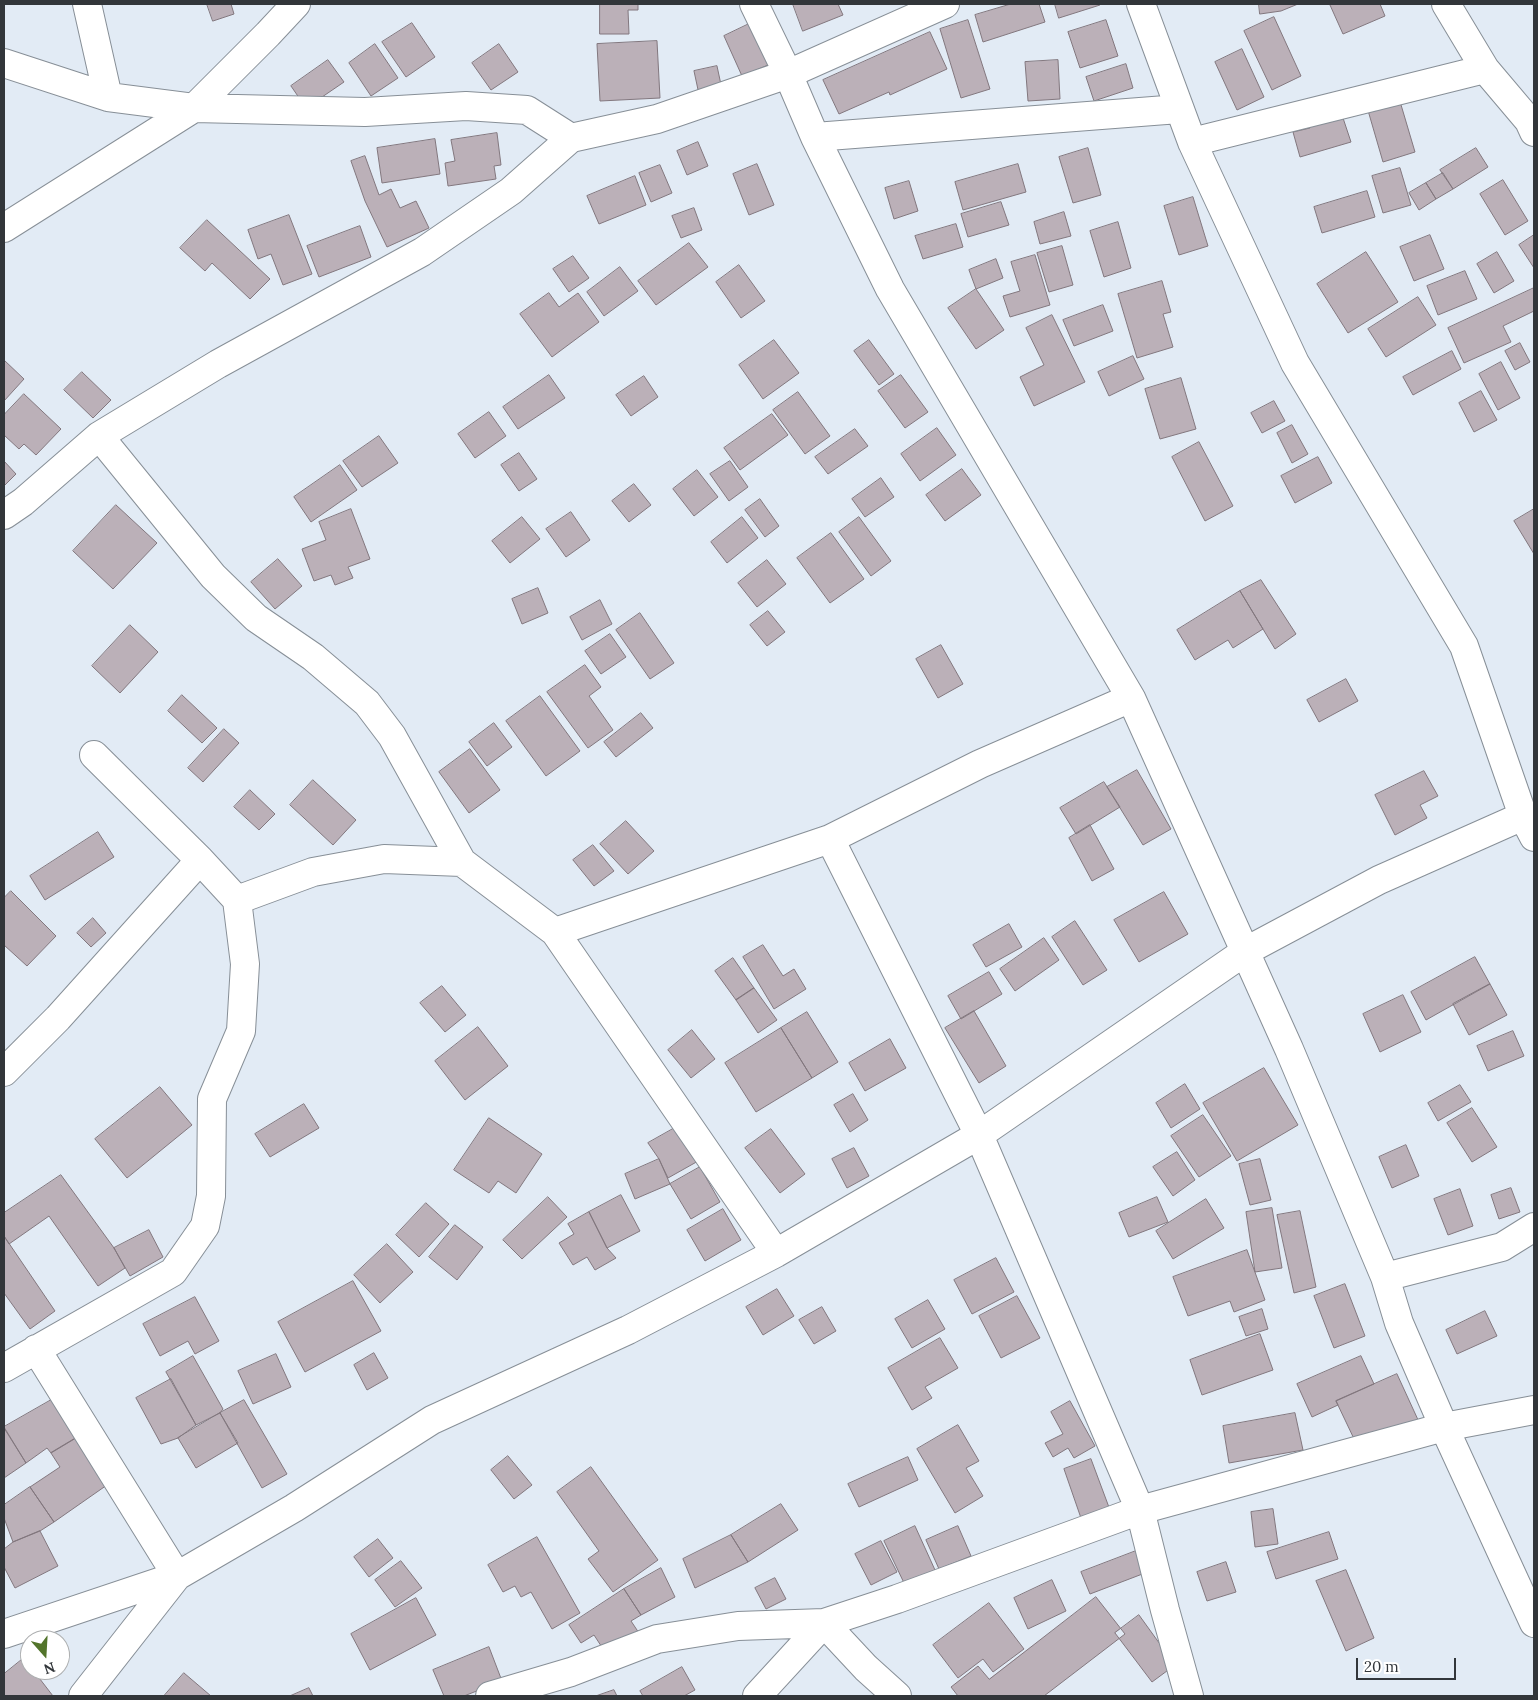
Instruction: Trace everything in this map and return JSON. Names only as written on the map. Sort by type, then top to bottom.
[{"type":"street","points":[[88,4],[108,97]]},
{"type":"street","points":[[4,228],[194,108],[296,4]]},
{"type":"street","points":[[754,4],[815,136],[890,289],[1131,698],[1289,1049],[1385,1277],[1399,1323],[1444,1427],[1534,1623]]},
{"type":"street","points":[[4,515],[23,502],[99,436],[218,364],[422,252],[511,191],[571,138],[657,119],[788,74],[945,4]]},
{"type":"street","points":[[4,1634],[177,1576],[294,1508],[432,1420],[628,1330],[776,1253],[979,1134],[1246,951],[1379,880],[1530,823],[1464,646],[1295,363],[1192,142],[1140,4]]},
{"type":"street","points":[[1446,4],[1485,69],[1532,124]]},
{"type":"street","points":[[4,63],[108,97],[194,108],[365,112],[466,106],[527,110],[571,138]]},
{"type":"street","points":[[1192,142],[1485,69]]},
{"type":"street","points":[[815,136],[1179,108]]},
{"type":"street","points":[[99,436],[213,576],[256,618],[313,657],[367,703],[392,736],[462,862],[555,932],[776,1253]]},
{"type":"street","points":[[555,932],[830,839],[980,764],[1131,698]]},
{"type":"street","points":[[4,1368],[173,1272],[205,1226],[211,1196],[212,1099],[241,1031],[245,964],[237,900],[200,860],[94,755]]},
{"type":"street","points":[[830,839],[979,1134],[1140,1510],[1189,1696]]},
{"type":"street","points":[[237,900],[313,872],[384,859],[462,862]]},
{"type":"street","points":[[4,1072],[58,1018],[200,860]]},
{"type":"street","points":[[1385,1277],[1502,1247],[1534,1227]]},
{"type":"street","points":[[36,1349],[177,1576]]},
{"type":"street","points":[[490,1696],[571,1672],[657,1639],[738,1626],[824,1623],[932,1586],[1140,1510],[1444,1427],[1534,1410]]},
{"type":"street","points":[[83,1696],[177,1576]]},
{"type":"street","points":[[757,1696],[824,1623]]},
{"type":"street","points":[[824,1623],[866,1668],[897,1696]]},
{"type":"building","points":[[207,4],[231,4],[234,14],[213,21]]},
{"type":"building","points":[[600,4],[638,4],[638,10],[628,10],[629,34],[600,34]]},
{"type":"building","points":[[793,4],[838,4],[843,15],[803,31]]},
{"type":"building","points":[[1011,4],[1039,4],[1045,22],[983,42],[975,15]]},
{"type":"building","points":[[1055,4],[1100,4],[1100,5],[1059,18]]},
{"type":"building","points":[[1259,4],[1298,4],[1281,11],[1260,14]]},
{"type":"building","points":[[1380,4],[1385,16],[1343,34],[1330,5]]},
{"type":"building","points":[[1274,17],[1301,76],[1272,90],[1244,31]]},
{"type":"building","points":[[968,20],[990,89],[961,98],[940,29]]},
{"type":"building","points":[[1106,20],[1118,56],[1080,68],[1068,32]]},
{"type":"building","points":[[412,23],[435,57],[406,77],[382,42]]},
{"type":"building","points":[[749,24],[768,65],[742,76],[724,36]]},
{"type":"building","points":[[930,32],[947,69],[890,95],[889,92],[839,114],[823,80]]},
{"type":"building","points":[[657,41],[660,98],[600,101],[597,44]]},
{"type":"building","points":[[375,44],[398,78],[371,96],[349,63]]},
{"type":"building","points":[[499,44],[518,72],[491,90],[472,63]]},
{"type":"building","points":[[1242,49],[1264,97],[1237,110],[1215,62]]},
{"type":"building","points":[[328,60],[344,82],[306,108],[291,86]]},
{"type":"building","points":[[1058,60],[1060,99],[1028,101],[1025,62]]},
{"type":"building","points":[[1126,64],[1133,88],[1094,101],[1086,77]]},
{"type":"building","points":[[717,66],[723,94],[700,99],[694,71]]},
{"type":"building","points":[[1399,98],[1415,152],[1383,162],[1367,107]]},
{"type":"building","points":[[1343,118],[1351,142],[1300,157],[1293,132],[1310,128],[1308,120]]},
{"type":"building","points":[[497,133],[501,165],[494,166],[496,179],[448,186],[445,163],[455,161],[451,140]]},
{"type":"building","points":[[435,139],[440,174],[382,183],[377,148]]},
{"type":"building","points":[[698,142],[708,166],[687,175],[677,151]]},
{"type":"building","points":[[1088,148],[1101,195],[1073,203],[1059,157]]},
{"type":"building","points":[[1476,148],[1488,167],[1453,189],[1440,170]]},
{"type":"building","points":[[365,156],[379,195],[391,189],[400,208],[416,201],[429,228],[387,247],[365,201],[351,161]]},
{"type":"building","points":[[757,164],[774,205],[749,215],[733,174]]},
{"type":"building","points":[[1018,164],[1026,192],[963,210],[955,182]]},
{"type":"building","points":[[660,165],[672,193],[651,202],[639,173]]},
{"type":"building","points":[[1400,168],[1411,205],[1383,213],[1372,176]]},
{"type":"building","points":[[1443,173],[1453,189],[1436,199],[1426,183]]},
{"type":"building","points":[[635,176],[646,205],[599,224],[587,196]]},
{"type":"building","points":[[1503,180],[1528,221],[1505,235],[1480,194]]},
{"type":"building","points":[[909,181],[918,211],[894,219],[885,188]]},
{"type":"building","points":[[1426,183],[1436,199],[1419,210],[1409,193]]},
{"type":"building","points":[[1367,191],[1375,217],[1322,233],[1314,207]]},
{"type":"building","points":[[1193,197],[1208,246],[1179,255],[1164,206]]},
{"type":"building","points":[[1001,202],[1009,225],[968,237],[961,214]]},
{"type":"building","points":[[694,208],[702,230],[681,238],[672,216]]},
{"type":"building","points":[[1064,212],[1071,236],[1040,244],[1034,222]]},
{"type":"building","points":[[289,215],[312,274],[283,285],[271,254],[258,259],[248,230]]},
{"type":"building","points":[[207,220],[270,279],[250,299],[212,263],[205,271],[180,248]]},
{"type":"building","points":[[1118,222],[1131,268],[1104,277],[1090,231]]},
{"type":"building","points":[[956,224],[963,247],[923,259],[915,236]]},
{"type":"building","points":[[360,226],[371,257],[319,277],[307,246]]},
{"type":"building","points":[[1430,235],[1444,269],[1414,281],[1400,247]]},
{"type":"building","points":[[1534,235],[1534,268],[1519,245]]},
{"type":"building","points":[[689,243],[708,267],[656,305],[638,281]]},
{"type":"building","points":[[1062,246],[1073,285],[1049,292],[1037,253]]},
{"type":"building","points":[[1366,252],[1398,302],[1348,333],[1317,284]]},
{"type":"building","points":[[1497,252],[1514,281],[1494,293],[1477,264]]},
{"type":"building","points":[[1035,255],[1050,305],[1010,317],[1003,296],[1020,291],[1011,262]]},
{"type":"building","points":[[573,256],[589,278],[569,292],[553,269]]},
{"type":"building","points":[[996,259],[1003,278],[976,289],[969,270]]},
{"type":"building","points":[[739,265],[765,301],[741,318],[716,282]]},
{"type":"building","points":[[620,267],[638,291],[604,316],[587,292]]},
{"type":"building","points":[[1465,271],[1477,299],[1438,315],[1427,286]]},
{"type":"building","points":[[1162,281],[1171,312],[1163,314],[1173,347],[1137,358],[1118,294]]},
{"type":"building","points":[[1534,288],[1534,311],[1503,326],[1511,342],[1464,363],[1448,328]]},
{"type":"building","points":[[976,289],[1004,330],[976,349],[948,308]]},
{"type":"building","points":[[549,293],[559,307],[578,293],[599,322],[552,357],[520,314]]},
{"type":"building","points":[[1418,297],[1436,325],[1386,357],[1368,329]]},
{"type":"building","points":[[1103,305],[1113,331],[1074,346],[1063,320]]},
{"type":"building","points":[[1052,315],[1085,382],[1034,406],[1020,377],[1044,365],[1026,328]]},
{"type":"building","points":[[774,340],[799,373],[763,399],[739,365]]},
{"type":"building","points":[[869,340],[894,374],[879,385],[854,351]]},
{"type":"building","points":[[1520,343],[1530,362],[1515,370],[1505,351]]},
{"type":"building","points":[[1452,351],[1461,369],[1413,395],[1403,377]]},
{"type":"building","points":[[1133,356],[1144,379],[1109,396],[1098,372]]},
{"type":"building","points":[[4,360],[24,379],[4,401]]},
{"type":"building","points":[[1501,362],[1520,398],[1498,410],[1479,374]]},
{"type":"building","points":[[82,372],[111,400],[93,418],[64,390]]},
{"type":"building","points":[[549,375],[565,398],[518,429],[503,407]]},
{"type":"building","points":[[901,375],[928,412],[905,428],[878,391]]},
{"type":"building","points":[[644,376],[658,397],[631,416],[616,395]]},
{"type":"building","points":[[1181,378],[1196,429],[1160,439],[1145,389]]},
{"type":"building","points":[[1481,391],[1497,420],[1474,432],[1459,403]]},
{"type":"building","points":[[798,392],[830,436],[805,454],[773,410]]},
{"type":"building","points":[[24,394],[61,429],[36,455],[24,444],[19,449],[4,435],[4,415]]},
{"type":"building","points":[[1274,401],[1285,421],[1262,433],[1251,413]]},
{"type":"building","points":[[489,412],[506,436],[475,458],[458,434]]},
{"type":"building","points":[[772,414],[788,435],[740,470],[724,448]]},
{"type":"building","points":[[1292,425],[1308,454],[1292,463],[1277,433]]},
{"type":"building","points":[[937,428],[956,455],[920,481],[901,454]]},
{"type":"building","points":[[855,429],[868,446],[828,474],[815,457]]},
{"type":"building","points":[[379,436],[398,463],[362,487],[343,461]]},
{"type":"building","points":[[1199,442],[1233,506],[1205,521],[1172,457]]},
{"type":"building","points":[[519,453],[537,479],[519,491],[501,465]]},
{"type":"building","points":[[1318,457],[1332,483],[1295,503],[1281,476]]},
{"type":"building","points":[[4,461],[16,474],[4,486]]},
{"type":"building","points":[[730,461],[748,487],[729,501],[710,474]]},
{"type":"building","points":[[340,465],[357,490],[311,522],[294,497]]},
{"type":"building","points":[[962,469],[981,495],[945,521],[926,495]]},
{"type":"building","points":[[697,470],[718,497],[694,516],[673,489]]},
{"type":"building","points":[[881,478],[894,497],[865,517],[852,499]]},
{"type":"building","points":[[634,484],[651,505],[629,522],[612,501]]},
{"type":"building","points":[[760,499],[779,526],[765,537],[745,510]]},
{"type":"building","points":[[116,505],[157,543],[113,589],[73,551]]},
{"type":"building","points":[[351,509],[370,559],[348,567],[353,578],[335,585],[331,575],[314,581],[302,549],[326,540],[319,522]]},
{"type":"building","points":[[1534,509],[1534,554],[1514,521]]},
{"type":"building","points":[[571,512],[590,540],[566,557],[546,529]]},
{"type":"building","points":[[522,517],[540,539],[510,563],[492,541]]},
{"type":"building","points":[[742,517],[758,538],[727,563],[711,542]]},
{"type":"building","points":[[859,517],[891,561],[871,576],[839,532]]},
{"type":"building","points":[[831,533],[864,579],[830,603],[797,558]]},
{"type":"building","points":[[278,559],[302,586],[275,609],[251,582]]},
{"type":"building","points":[[767,560],[786,584],[757,607],[738,583]]},
{"type":"building","points":[[1261,580],[1296,634],[1275,649],[1240,591]]},
{"type":"building","points":[[538,588],[548,613],[522,624],[512,599]]},
{"type":"building","points":[[1240,591],[1263,629],[1233,648],[1228,640],[1195,660],[1177,630]]},
{"type":"building","points":[[600,600],[612,624],[582,640],[570,617]]},
{"type":"building","points":[[768,611],[785,632],[767,646],[750,625]]},
{"type":"building","points":[[640,613],[674,663],[650,679],[616,630]]},
{"type":"building","points":[[130,625],[158,652],[120,693],[92,666]]},
{"type":"building","points":[[610,634],[626,657],[601,674],[585,651]]},
{"type":"building","points":[[941,645],[963,684],[938,698],[916,659]]},
{"type":"building","points":[[585,665],[601,687],[589,696],[613,730],[588,748],[547,692]]},
{"type":"building","points":[[1346,679],[1358,701],[1319,722],[1307,700]]},
{"type":"building","points":[[182,695],[217,728],[202,743],[168,711]]},
{"type":"building","points":[[540,696],[580,751],[546,776],[506,721]]},
{"type":"building","points":[[641,713],[653,728],[616,757],[604,742]]},
{"type":"building","points":[[494,723],[512,747],[487,766],[469,742]]},
{"type":"building","points":[[224,729],[239,743],[203,782],[188,768]]},
{"type":"building","points":[[470,749],[500,790],[469,813],[439,772]]},
{"type":"building","points":[[1137,770],[1171,829],[1143,845],[1107,787]]},
{"type":"building","points":[[1424,771],[1438,796],[1420,805],[1427,818],[1395,835],[1375,795]]},
{"type":"building","points":[[313,780],[356,820],[333,845],[290,805]]},
{"type":"building","points":[[1104,782],[1120,807],[1076,834],[1060,808]]},
{"type":"building","points":[[250,790],[275,814],[259,830],[234,807]]},
{"type":"building","points":[[626,821],[654,851],[628,874],[600,844]]},
{"type":"building","points":[[1090,825],[1114,869],[1092,881],[1069,838]]},
{"type":"building","points":[[98,832],[114,857],[45,900],[30,876]]},
{"type":"building","points":[[593,845],[614,871],[594,886],[573,860]]},
{"type":"building","points":[[11,891],[56,936],[27,966],[4,945],[4,898]]},
{"type":"building","points":[[1164,892],[1188,934],[1139,962],[1114,920]]},
{"type":"building","points":[[93,918],[106,933],[91,947],[77,933]]},
{"type":"building","points":[[1075,921],[1107,970],[1083,985],[1052,937]]},
{"type":"building","points":[[1009,924],[1022,947],[986,967],[973,945]]},
{"type":"building","points":[[1044,938],[1059,960],[1015,991],[1000,969]]},
{"type":"building","points":[[763,945],[783,976],[794,969],[806,989],[774,1009],[743,957]]},
{"type":"building","points":[[1475,957],[1490,984],[1426,1020],[1411,992]]},
{"type":"building","points":[[733,958],[754,988],[736,1000],[715,971]]},
{"type":"building","points":[[989,972],[1002,994],[961,1019],[948,996]]},
{"type":"building","points":[[1490,984],[1507,1015],[1469,1035],[1453,1004]]},
{"type":"building","points":[[442,986],[466,1015],[445,1032],[420,1003]]},
{"type":"building","points":[[754,988],[777,1020],[758,1033],[736,1000]]},
{"type":"building","points":[[1403,995],[1421,1032],[1380,1052],[1363,1014]]},
{"type":"building","points":[[974,1011],[1006,1066],[979,1083],[945,1028]]},
{"type":"building","points":[[807,1012],[838,1062],[812,1078],[781,1028]]},
{"type":"building","points":[[478,1027],[508,1066],[465,1100],[435,1061]]},
{"type":"building","points":[[781,1028],[812,1078],[756,1112],[725,1063]]},
{"type":"building","points":[[692,1030],[715,1059],[691,1078],[668,1050]]},
{"type":"building","points":[[1513,1031],[1524,1056],[1488,1071],[1477,1046]]},
{"type":"building","points":[[890,1039],[906,1068],[865,1091],[849,1063]]},
{"type":"building","points":[[1264,1068],[1298,1125],[1237,1161],[1203,1103]]},
{"type":"building","points":[[1185,1084],[1200,1109],[1171,1128],[1156,1103]]},
{"type":"building","points":[[1460,1085],[1471,1102],[1438,1121],[1428,1103]]},
{"type":"building","points":[[160,1087],[192,1125],[127,1178],[95,1139]]},
{"type":"building","points":[[853,1094],[868,1120],[850,1132],[834,1105]]},
{"type":"building","points":[[304,1104],[319,1128],[270,1157],[255,1134]]},
{"type":"building","points":[[1472,1108],[1497,1147],[1472,1162],[1447,1123]]},
{"type":"building","points":[[1203,1115],[1231,1156],[1199,1177],[1171,1136]]},
{"type":"building","points":[[489,1118],[542,1154],[516,1193],[498,1181],[489,1193],[454,1170]]},
{"type":"building","points":[[680,1125],[700,1160],[668,1178],[659,1159],[648,1143]]},
{"type":"building","points":[[771,1129],[805,1174],[780,1193],[745,1148]]},
{"type":"building","points":[[1406,1145],[1419,1176],[1392,1188],[1379,1157]]},
{"type":"building","points":[[854,1148],[869,1176],[847,1188],[832,1159]]},
{"type":"building","points":[[1177,1152],[1195,1180],[1173,1196],[1153,1167]]},
{"type":"building","points":[[659,1159],[670,1184],[635,1199],[625,1174]]},
{"type":"building","points":[[1260,1159],[1271,1200],[1250,1205],[1239,1164]]},
{"type":"building","points":[[700,1167],[720,1202],[691,1219],[670,1184]]},
{"type":"building","points":[[61,1175],[114,1248],[125,1268],[98,1286],[49,1216],[9,1244],[4,1236],[4,1213]]},
{"type":"building","points":[[1511,1188],[1520,1212],[1499,1219],[1491,1195]]},
{"type":"building","points":[[1460,1189],[1473,1226],[1448,1235],[1434,1199]]},
{"type":"building","points":[[621,1195],[640,1231],[607,1248],[589,1212]]},
{"type":"building","points":[[548,1197],[567,1217],[522,1259],[503,1240]]},
{"type":"building","points":[[1157,1197],[1168,1222],[1129,1237],[1119,1213]]},
{"type":"building","points":[[1206,1199],[1224,1228],[1173,1259],[1156,1231]]},
{"type":"building","points":[[426,1203],[449,1224],[419,1257],[396,1235]]},
{"type":"building","points":[[1272,1208],[1282,1268],[1255,1272],[1246,1212]]},
{"type":"building","points":[[723,1209],[741,1240],[705,1261],[687,1230]]},
{"type":"building","points":[[1300,1211],[1316,1287],[1294,1293],[1277,1215]]},
{"type":"building","points":[[589,1212],[607,1248],[616,1258],[595,1270],[587,1257],[573,1265],[559,1243],[574,1234],[568,1224]]},
{"type":"building","points":[[455,1225],[483,1247],[457,1280],[429,1257]]},
{"type":"building","points":[[149,1230],[163,1257],[130,1276],[114,1248]]},
{"type":"building","points":[[4,1236],[55,1311],[30,1329],[4,1293]]},
{"type":"building","points":[[387,1244],[413,1272],[380,1303],[354,1275]]},
{"type":"building","points":[[1247,1250],[1265,1300],[1234,1312],[1230,1301],[1188,1316],[1173,1277]]},
{"type":"building","points":[[996,1258],[1014,1292],[972,1314],[954,1280]]},
{"type":"building","points":[[353,1281],[381,1331],[305,1372],[278,1322]]},
{"type":"building","points":[[1345,1284],[1365,1336],[1334,1348],[1314,1296]]},
{"type":"building","points":[[777,1289],[794,1316],[763,1335],[746,1307]]},
{"type":"building","points":[[1017,1296],[1040,1338],[1001,1358],[979,1316]]},
{"type":"building","points":[[195,1297],[219,1341],[195,1354],[188,1341],[160,1356],[143,1324]]},
{"type":"building","points":[[928,1300],[945,1329],[912,1348],[895,1319]]},
{"type":"building","points":[[822,1307],[836,1331],[814,1344],[799,1320]]},
{"type":"building","points":[[1262,1309],[1268,1329],[1246,1336],[1239,1317]]},
{"type":"building","points":[[1485,1311],[1497,1336],[1457,1354],[1446,1330]]},
{"type":"building","points":[[1260,1334],[1273,1370],[1202,1395],[1190,1360]]},
{"type":"building","points":[[940,1338],[958,1368],[925,1387],[932,1398],[912,1410],[888,1368]]},
{"type":"building","points":[[374,1353],[388,1378],[367,1390],[354,1365]]},
{"type":"building","points":[[276,1354],[291,1387],[253,1404],[238,1371]]},
{"type":"building","points":[[193,1356],[223,1409],[220,1413],[196,1425],[166,1372]]},
{"type":"building","points":[[1361,1356],[1374,1384],[1336,1401],[1338,1405],[1312,1417],[1297,1384]]},
{"type":"building","points":[[1397,1374],[1419,1422],[1356,1443],[1336,1401]]},
{"type":"building","points":[[171,1379],[196,1425],[178,1438],[161,1444],[136,1398]]},
{"type":"building","points":[[53,1399],[76,1438],[51,1453],[47,1448],[26,1463],[4,1427]]},
{"type":"building","points":[[244,1400],[287,1474],[262,1488],[220,1413]]},
{"type":"building","points":[[1070,1401],[1095,1446],[1074,1458],[1068,1448],[1053,1457],[1045,1443],[1063,1434],[1051,1412]]},
{"type":"building","points":[[220,1413],[238,1443],[196,1468],[178,1438]]},
{"type":"building","points":[[1295,1413],[1303,1450],[1229,1463],[1223,1426]]},
{"type":"building","points":[[958,1425],[979,1461],[966,1468],[983,1496],[955,1513],[917,1449]]},
{"type":"building","points":[[4,1428],[26,1463],[4,1478]]},
{"type":"building","points":[[76,1438],[107,1485],[54,1522],[30,1487],[60,1467],[51,1453]]},
{"type":"building","points":[[508,1456],[532,1485],[514,1499],[491,1470]]},
{"type":"building","points":[[908,1457],[918,1480],[859,1507],[848,1484]]},
{"type":"building","points":[[1091,1459],[1110,1510],[1082,1521],[1064,1469]]},
{"type":"building","points":[[591,1467],[658,1560],[613,1592],[588,1559],[599,1551],[557,1492]]},
{"type":"building","points":[[30,1487],[54,1522],[40,1531],[13,1542],[4,1518],[4,1505]]},
{"type":"building","points":[[781,1504],[798,1530],[748,1562],[731,1535]]},
{"type":"building","points":[[1273,1509],[1278,1544],[1255,1547],[1251,1512]]},
{"type":"building","points":[[915,1526],[935,1570],[905,1585],[884,1541]]},
{"type":"building","points":[[958,1526],[971,1556],[939,1569],[926,1540]]},
{"type":"building","points":[[40,1531],[58,1566],[15,1588],[4,1567],[4,1549],[13,1542]]},
{"type":"building","points":[[1329,1532],[1338,1559],[1276,1579],[1267,1552]]},
{"type":"building","points":[[731,1535],[748,1562],[695,1588],[683,1559]]},
{"type":"building","points":[[537,1537],[580,1613],[552,1629],[531,1592],[521,1597],[515,1586],[503,1592],[488,1565]]},
{"type":"building","points":[[378,1539],[393,1558],[369,1577],[354,1557]]},
{"type":"building","points":[[881,1541],[897,1572],[871,1585],[855,1554]]},
{"type":"building","points":[[1136,1551],[1145,1573],[1090,1594],[1081,1572]]},
{"type":"building","points":[[401,1561],[422,1588],[395,1607],[375,1580]]},
{"type":"building","points":[[1226,1562],[1236,1592],[1207,1601],[1197,1572]]},
{"type":"building","points":[[661,1568],[675,1597],[641,1615],[624,1589]]},
{"type":"building","points":[[1346,1570],[1374,1638],[1346,1651],[1316,1581]]},
{"type":"building","points":[[775,1578],[786,1599],[766,1609],[755,1588]]},
{"type":"building","points":[[1052,1580],[1066,1611],[1028,1629],[1014,1598]]},
{"type":"building","points":[[624,1589],[641,1615],[631,1621],[639,1633],[607,1655],[594,1635],[581,1643],[569,1625]]},
{"type":"building","points":[[1096,1597],[1125,1634],[1044,1696],[958,1696],[951,1687],[978,1666],[989,1679]]},
{"type":"building","points":[[416,1598],[436,1635],[370,1670],[351,1634]]},
{"type":"building","points":[[989,1603],[1024,1649],[993,1672],[983,1659],[958,1678],[933,1645]]},
{"type":"building","points":[[1139,1615],[1175,1665],[1152,1682],[1115,1633]]},
{"type":"building","points":[[489,1647],[502,1681],[464,1696],[444,1696],[433,1670]]},
{"type":"building","points":[[20,1661],[20,1680],[41,1680],[53,1696],[4,1696],[4,1674]]},
{"type":"building","points":[[682,1667],[695,1690],[684,1696],[643,1696],[640,1691]]},
{"type":"building","points":[[184,1673],[211,1696],[164,1696]]},
{"type":"building","points":[[309,1688],[313,1696],[290,1696]]},
{"type":"building","points":[[614,1690],[617,1696],[596,1696]]}]
